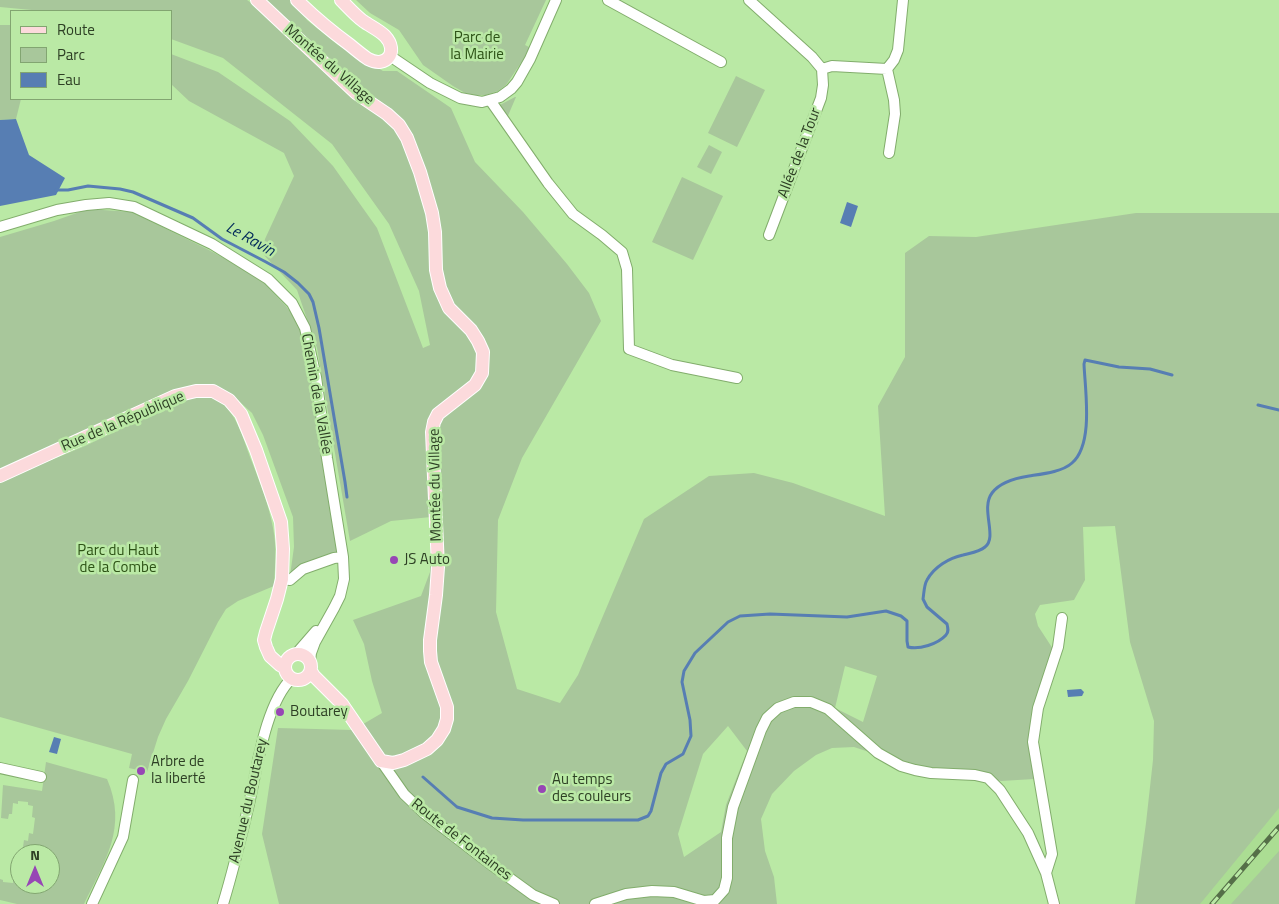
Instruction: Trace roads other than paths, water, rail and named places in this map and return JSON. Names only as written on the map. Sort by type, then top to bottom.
[{"type":"main road","name":"Montée du Village","points":[[256,0],[356,93],[387,114],[399,125],[407,138],[420,172],[432,213],[435,232],[436,270],[440,288],[449,308],[470,330],[483,352],[482,374],[475,385],[438,414],[432,432],[438,567],[430,651],[431,662],[447,707],[447,719],[444,729],[437,740],[427,749],[393,763],[381,761]]},
{"type":"main road","name":"Montée du Village","points":[[297,0],[327,28],[369,59],[378,62],[385,61],[390,56]]},
{"type":"main road","points":[[341,0],[362,20],[384,35],[390,42],[390,56]]},
{"type":"main road","name":"Rue de la République","points":[[0,476],[175,396],[196,391],[213,391],[229,400],[240,414],[256,450],[281,522],[284,549],[282,579],[264,640],[270,656],[280,665],[298,672]]},
{"type":"main road","name":"Rue de la République","points":[[272,616],[270,645],[284,655],[294,655]]},
{"type":"main road","points":[[298,672],[304,655],[294,655],[286,662],[298,672],[331,693],[342,704],[381,761]]},
{"type":"street","points":[[390,56],[430,83],[460,98],[482,102],[500,97],[517,82],[530,59],[556,0]]},
{"type":"street","points":[[608,0],[722,62]]},
{"type":"street","points":[[749,0],[812,57],[822,69],[832,66],[887,69]]},
{"type":"street","points":[[887,69],[894,60],[898,50],[903,0]]},
{"type":"street","name":"Allée de la Tour","points":[[769,234],[821,98],[823,85],[822,69]]},
{"type":"street","points":[[887,69],[895,114],[889,153]]},
{"type":"street","points":[[490,100],[548,183],[573,214],[622,252],[627,269],[629,349],[672,365],[737,378]]},
{"type":"street","name":"Chemin de la Vallée","points":[[0,227],[57,210],[86,205],[109,203],[134,207],[212,244],[268,279],[292,303],[305,328],[316,377],[340,540]]},
{"type":"street","name":"Avenue du Boutarey","points":[[223,904],[236,862],[262,741],[269,719],[278,699],[311,653],[314,642],[337,602],[342,587],[344,579],[340,540]]},
{"type":"street","points":[[282,579],[290,580],[302,569],[334,558],[343,559]]},
{"type":"street","points":[[1046,873],[1052,854],[1033,742],[1038,708],[1058,647],[1062,618]]},
{"type":"street","name":"Avenue du Boutarey","points":[[294,655],[327,619]]},
{"type":"street","points":[[595,904],[626,894],[652,890],[674,892],[704,901],[715,900],[724,890],[727,878],[727,838],[733,807],[761,730],[767,718],[778,708],[794,702],[811,702],[828,709],[878,753],[901,766],[931,773],[975,775],[988,778],[1000,790],[1036,848],[1046,873],[1054,904]]},
{"type":"street","name":"Route de Fontaines","points":[[381,761],[404,794],[424,813],[533,895],[554,904]]},
{"type":"street","points":[[0,768],[41,777]]},
{"type":"street","points":[[92,904],[124,837],[133,780]]},
{"type":"water","points":[[16,119],[29,155],[65,178],[56,195],[0,206],[0,120]]},
{"type":"water","points":[[847,202],[858,206],[851,227],[840,223]]},
{"type":"water","points":[[1081,689],[1084,692],[1082,696],[1068,697],[1067,690]]},
{"type":"water","points":[[54,737],[61,739],[57,754],[49,752]]},
{"type":"waterway","name":"Le Ravin","points":[[56,190],[88,186],[133,192],[193,218],[222,239],[284,272],[309,294],[313,302],[319,328],[347,497]]},
{"type":"waterway","points":[[423,777],[457,807],[492,818],[523,820],[638,820],[648,816],[661,773],[666,764],[683,754],[691,736],[690,720],[682,682],[684,671],[695,653],[728,622],[740,616],[770,614],[847,617],[886,611],[901,616],[907,621],[908,647],[923,647],[933,644],[947,634],[948,628],[947,624],[927,607],[923,599],[925,584],[930,575],[947,561],[980,550],[989,542],[988,507],[989,500],[995,489],[1014,479],[1063,469],[1072,463],[1079,454],[1086,430],[1087,416],[1085,360],[1119,367],[1150,369],[1172,375]]},
{"type":"waterway","points":[[1258,405],[1279,410]]},
{"type":"railway","points":[[1212,904],[1279,827]]},
{"type":"place","name":"JS Auto","points":[[394,560]]},
{"type":"place","name":"Boutarey","points":[[280,712]]},
{"type":"place","name":"Arbre de la liberté","points":[[141,771]]},
{"type":"place","name":"Au temps des couleurs","points":[[542,789]]},
{"type":"park label","name":"Parc de la Mairie","points":[[477,46]]},
{"type":"park label","name":"Parc du Haut de la Combe","points":[[118,560]]}]
